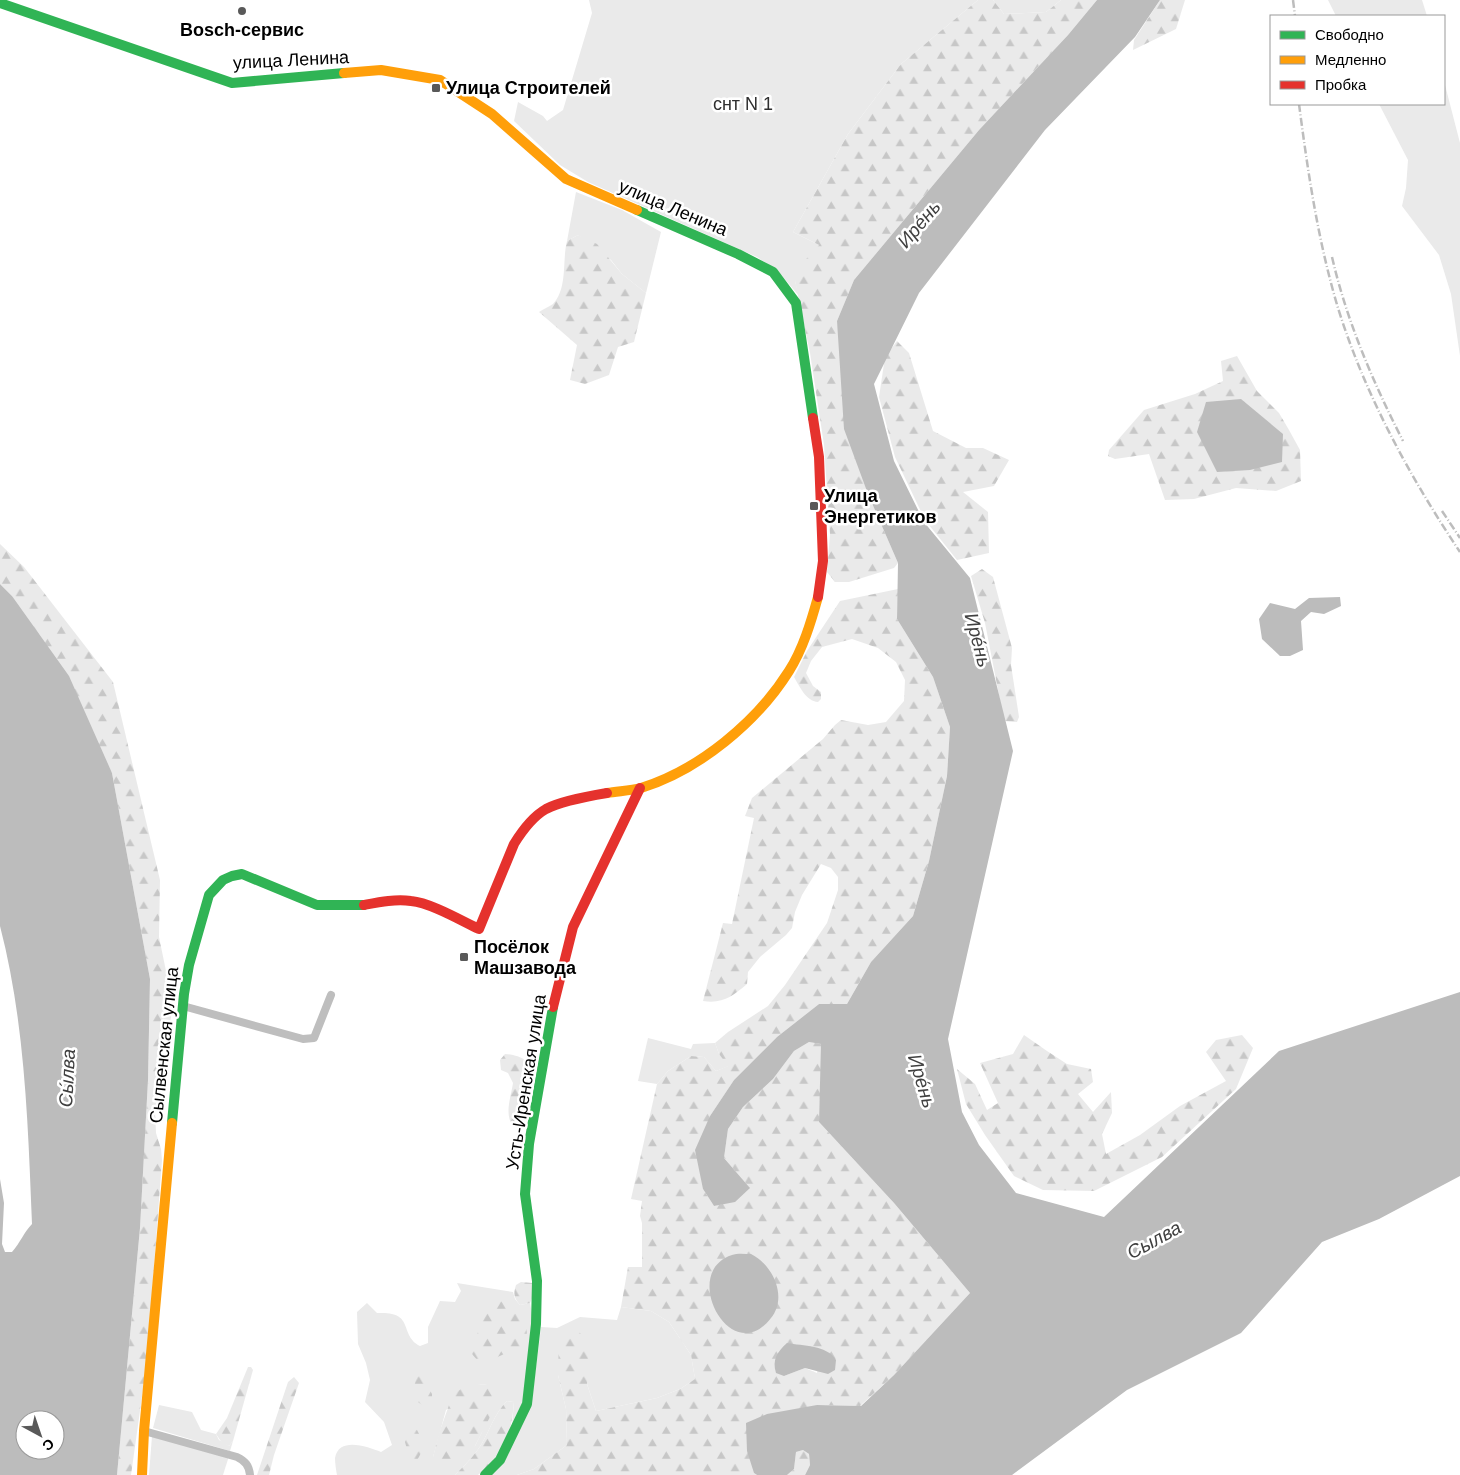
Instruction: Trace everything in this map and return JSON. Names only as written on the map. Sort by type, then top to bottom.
[{"type":"street","name":"улица Ленина","points":[[0,3],[232,83],[381,70],[440,80],[492,114],[566,179],[738,254],[773,272],[796,303],[819,458],[823,561],[815,607],[805,638],[790,670],[760,709],[710,753],[676,773],[640,788]]},
{"type":"street","name":"Сылвенская улица","points":[[142,1475],[144,1431],[183,1006],[188,965],[208,894],[223,880],[236,874],[248,875],[318,905],[360,906],[388,901],[412,901],[438,910],[479,929],[514,844],[521,832],[536,816],[546,809],[560,804],[601,794],[640,788]]},
{"type":"street","name":"Усть-Иренская улица","points":[[485,1475],[500,1460],[527,1404],[536,1324],[537,1281],[526,1194],[529,1144],[553,1006],[573,927],[640,788]]},
{"type":"street","points":[[183,1006],[302,1039],[314,1038],[331,995]]},
{"type":"street","points":[[144,1431],[237,1456],[250,1467],[250,1475]]},
{"type":"green space","name":"снт N 1","points":[[589,0],[978,0],[901,64],[848,134],[793,232],[819,245],[795,281],[799,296],[778,271],[757,257],[588,182],[560,165],[514,121],[518,102],[543,116],[547,121],[563,110],[592,13]]},
{"type":"green space","points":[[978,0],[993,0],[1004,14],[1046,12],[1061,0],[1097,0],[1068,35],[979,130],[854,280],[837,321],[868,494],[898,563],[894,568],[849,582],[835,582],[827,572],[830,534],[824,445],[810,353],[795,281],[797,269],[819,245],[793,232],[848,134],[901,64]]},
{"type":"green space","points":[[993,0],[1061,0],[1046,12],[1004,14]]},
{"type":"green space","points":[[1160,0],[1185,0],[1176,29],[1133,50],[1134,40]]},
{"type":"green space","points":[[1328,0],[1422,0],[1427,15],[1336,15]]},
{"type":"green space","points":[[1445,85],[1460,143],[1460,356],[1451,294],[1439,255],[1402,206],[1406,188],[1408,160],[1380,105],[1445,105]]},
{"type":"green space","points":[[576,192],[622,210],[661,232],[646,293],[622,274],[611,260],[578,235],[567,241]]},
{"type":"green space","points":[[578,235],[597,244],[622,274],[646,293],[634,342],[618,347],[609,375],[585,384],[570,380],[577,345],[539,312],[553,304],[558,297],[563,282],[567,241]]},
{"type":"green space","points":[[897,341],[909,353],[933,431],[966,448],[983,448],[1009,460],[994,486],[963,492],[988,512],[989,553],[957,560],[925,520],[895,457],[879,397],[885,357]]},
{"type":"green space","points":[[1237,356],[1257,391],[1279,413],[1300,450],[1301,481],[1276,491],[1236,488],[1194,499],[1165,500],[1149,454],[1115,459],[1108,456],[1109,450],[1144,410],[1195,394],[1223,381],[1221,361]]},
{"type":"green space","points":[[0,544],[24,567],[113,682],[160,880],[159,937],[173,1005],[155,1111],[156,1133],[162,1160],[147,1361],[131,1475],[117,1475],[140,1228],[148,1080],[150,979],[112,773],[12,596],[0,584]]},
{"type":"green space","points":[[982,569],[993,577],[1012,648],[1011,665],[1019,717],[1017,722],[1004,721],[985,623],[971,576]]},
{"type":"green space","points":[[898,589],[897,619],[933,677],[950,727],[947,776],[929,861],[913,916],[871,962],[847,1004],[819,1004],[777,1037],[734,1080],[710,1116],[703,1189],[714,1206],[735,1201],[749,1187],[724,1158],[728,1129],[743,1107],[773,1079],[794,1051],[809,1042],[822,1044],[819,1122],[894,1203],[970,1293],[894,1375],[860,1406],[817,1405],[754,1473],[757,1475],[517,1475],[534,1469],[567,1445],[566,1409],[558,1375],[559,1337],[579,1332],[589,1343],[587,1384],[596,1411],[657,1398],[680,1389],[695,1379],[691,1355],[669,1322],[651,1311],[621,1307],[628,1267],[642,1267],[642,1223],[640,1216],[642,1201],[631,1199],[657,1084],[668,1071],[691,1056],[704,1057],[716,1071],[728,1066],[719,1054],[715,1043],[728,1032],[768,1006],[785,985],[827,923],[838,890],[838,877],[831,868],[821,864],[802,895],[795,912],[792,928],[760,957],[748,972],[747,984],[722,1000],[703,1001],[723,923],[732,924],[754,818],[745,816],[752,798],[823,739],[841,720],[868,725],[886,722],[904,701],[905,680],[896,662],[878,648],[852,639],[822,647],[811,661],[806,673],[813,686],[821,692],[821,699],[818,702],[810,699],[801,689],[794,677],[807,651],[840,601]],"holes":[[[807,1347],[822,1349],[817,1373],[805,1368],[784,1376]]]},
{"type":"green space","points":[[1024,1035],[1067,1064],[1091,1069],[1093,1082],[1078,1094],[1093,1112],[1111,1092],[1112,1113],[1102,1134],[1106,1154],[1140,1135],[1180,1106],[1226,1081],[1206,1052],[1216,1040],[1242,1035],[1253,1048],[1236,1089],[1162,1157],[1094,1191],[1043,1190],[1014,1176],[966,1104],[957,1069],[975,1084],[987,1110],[998,1103],[980,1063],[1013,1054]]},
{"type":"green space","points":[[648,1038],[691,1049],[693,1044],[715,1043],[719,1054],[729,1066],[716,1071],[704,1057],[691,1056],[668,1071],[657,1084],[638,1081]]},
{"type":"green space","points":[[505,1054],[521,1057],[529,1063],[534,1071],[535,1077],[524,1125],[521,1127],[513,1126],[510,1121],[509,1105],[513,1083],[508,1073],[501,1070],[500,1060]]},
{"type":"green space","points":[[521,1282],[532,1283],[533,1296],[530,1303],[520,1305],[514,1293],[516,1285]]},
{"type":"green space","points":[[457,1283],[513,1292],[515,1299],[520,1305],[530,1303],[534,1326],[523,1401],[512,1425],[514,1402],[507,1401],[495,1417],[478,1449],[455,1475],[337,1475],[335,1458],[342,1447],[355,1445],[381,1452],[392,1445],[384,1422],[365,1402],[370,1380],[366,1363],[358,1344],[357,1312],[367,1303],[377,1313],[389,1313],[397,1316],[405,1324],[409,1336],[420,1346],[428,1343],[428,1327],[440,1301],[455,1302],[461,1291]],"holes":[[[487,1384],[482,1432],[475,1446],[433,1457],[446,1410],[478,1385]]]},
{"type":"green space","points":[[499,1300],[520,1311],[526,1328],[525,1345],[486,1362],[478,1361],[472,1354],[483,1313]]},
{"type":"green space","points":[[621,1307],[651,1311],[669,1322],[691,1355],[695,1379],[680,1389],[657,1398],[596,1411],[587,1384],[587,1374],[558,1375],[566,1409],[567,1445],[534,1469],[517,1475],[489,1475],[513,1443],[528,1406],[536,1367],[541,1327],[557,1328],[580,1317],[617,1320]]},
{"type":"green space","points":[[248,1367],[251,1367],[253,1370],[233,1441],[229,1446],[222,1443],[216,1434],[227,1418]]},
{"type":"green space","points":[[423,1367],[426,1383],[432,1394],[432,1403],[425,1407],[418,1402],[414,1389],[418,1374]]},
{"type":"green space","points":[[294,1377],[299,1383],[269,1475],[257,1475],[288,1382]]},
{"type":"green space","points":[[499,1385],[492,1413],[475,1446],[455,1466],[443,1466],[433,1457],[439,1433],[453,1394],[466,1386]]},
{"type":"green space","points":[[507,1401],[514,1402],[511,1425],[505,1443],[495,1459],[478,1475],[455,1475],[478,1449],[495,1417]]},
{"type":"green space","points":[[159,1405],[192,1412],[201,1430],[216,1434],[219,1440],[229,1446],[233,1441],[230,1451],[153,1428]]},
{"type":"green space","points":[[413,1429],[417,1430],[422,1446],[422,1450],[415,1462],[408,1453],[405,1442]]},
{"type":"green space","points":[[152,1436],[229,1456],[223,1475],[149,1475]]},
{"type":"green space","points":[[803,1450],[809,1454],[810,1465],[805,1475],[787,1475],[794,1469],[796,1452]]},
{"type":"water","points":[[1097,0],[1160,0],[1135,37],[1045,130],[919,293],[874,384],[894,461],[924,522],[970,578],[1013,751],[948,1039],[962,1112],[979,1145],[1016,1193],[1104,1217],[1279,1051],[1460,992],[1460,1176],[1379,1219],[1322,1242],[1241,1333],[1127,1390],[1012,1475],[805,1475],[810,1465],[809,1454],[803,1450],[796,1452],[794,1469],[787,1475],[757,1475],[754,1473],[747,1451],[746,1423],[767,1414],[817,1405],[861,1406],[894,1375],[970,1293],[894,1203],[819,1122],[821,1044],[809,1042],[794,1051],[773,1079],[743,1107],[728,1129],[724,1158],[750,1188],[735,1202],[714,1206],[703,1189],[695,1150],[710,1116],[734,1080],[777,1037],[819,1004],[847,1004],[871,962],[913,916],[929,861],[947,776],[950,727],[933,677],[897,619],[898,563],[868,494],[844,429],[837,321],[854,280],[979,130],[1068,35]]},
{"type":"water","points":[[1241,399],[1283,434],[1282,462],[1250,470],[1217,472],[1197,432],[1206,402]]},
{"type":"water","name":"Сы́лва","points":[[0,584],[12,596],[69,676],[112,773],[150,979],[148,1080],[140,1228],[117,1475],[0,1475],[0,1179],[4,1203],[2,1244],[5,1252],[12,1252],[32,1224],[24,1074],[15,999],[0,926]]},
{"type":"water","points":[[1340,597],[1341,606],[1324,614],[1311,612],[1301,621],[1303,650],[1290,656],[1280,656],[1262,639],[1259,619],[1270,603],[1295,609],[1309,598]]},
{"type":"water","points":[[751,1254],[766,1266],[776,1282],[778,1301],[776,1310],[771,1318],[756,1331],[741,1332],[727,1325],[717,1312],[711,1296],[710,1279],[717,1265],[732,1255]]},
{"type":"water","points":[[787,1343],[827,1351],[836,1360],[835,1370],[828,1374],[805,1368],[784,1376],[776,1373],[776,1356]]},
{"type":"railway","points":[[1293,0],[1295,15]]},
{"type":"railway","points":[[1299,105],[1319,232],[1331,283],[1349,340],[1361,372],[1390,434],[1460,552]]},
{"type":"railway","points":[[1332,257],[1353,328],[1381,397],[1403,441]]},
{"type":"railway","points":[[1442,511],[1460,538]]},
{"type":"traffic: fast","points":[[0,3],[232,83],[344,73]]},
{"type":"traffic: fast","points":[[637,210],[738,254],[773,272],[796,303],[813,418]]},
{"type":"traffic: fast","points":[[172,1123],[184,994],[189,965],[209,895],[223,880],[242,874],[317,905],[364,905]]},
{"type":"traffic: fast","points":[[485,1475],[500,1460],[527,1404],[536,1324],[537,1281],[525,1194],[529,1144],[553,1007]]},
{"type":"traffic: slow","points":[[344,73],[381,70],[440,80],[492,114],[566,179],[637,210]]},
{"type":"traffic: slow","points":[[607,793],[637,789],[663,780],[705,757],[743,726],[776,690],[794,663],[806,635],[818,597]]},
{"type":"traffic: slow","points":[[142,1475],[144,1431],[172,1123]]},
{"type":"traffic: jam","points":[[813,418],[819,457],[823,561],[818,597]]},
{"type":"traffic: jam","points":[[553,1007],[573,927],[640,788]]},
{"type":"traffic: jam","points":[[364,905],[405,900],[419,902],[445,912],[479,929],[514,844],[532,820],[546,809],[559,804],[607,793]]},
{"type":"place","name":"Bosch-сервис","points":[[242,11]]},
{"type":"place","name":"Улица Строителей","points":[[436,88]]},
{"type":"place","name":"Улица Энергетиков","points":[[814,506]]},
{"type":"place","name":"Посёлок Машзавода","points":[[464,957]]},
{"type":"water label","name":"Ире́нь","points":[[919,224]]},
{"type":"water label","name":"Ире́нь","points":[[978,640]]},
{"type":"water label","name":"Ире́нь","points":[[922,1081]]},
{"type":"water label","name":"Сылва","points":[[1154,1240]]}]
